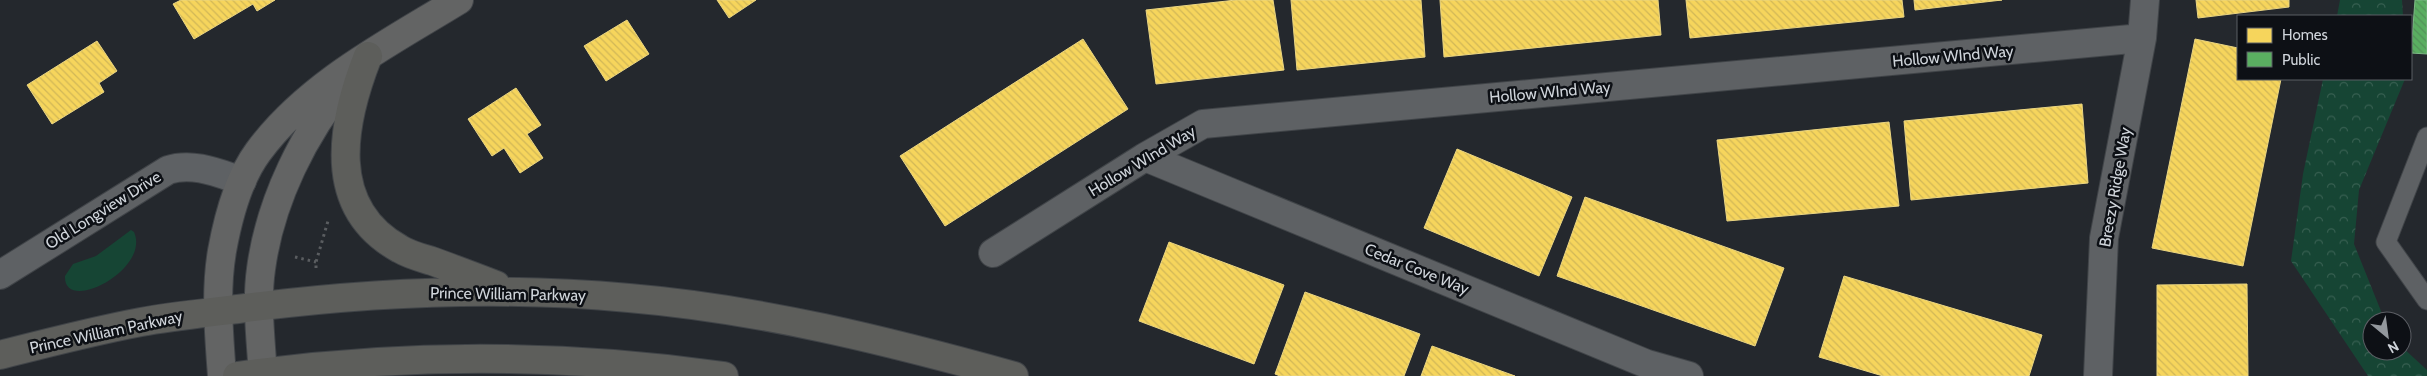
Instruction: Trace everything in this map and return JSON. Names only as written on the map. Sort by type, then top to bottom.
[{"type":"main road","points":[[368,56],[355,91],[346,129],[346,167],[358,205],[374,229],[401,250],[512,291]]},
{"type":"main road","name":"Prince William Parkway","points":[[0,356],[143,321],[218,311],[430,292],[512,291],[630,298],[708,307],[831,330],[1014,376]]},
{"type":"main road","points":[[254,375],[355,362],[423,359],[464,367],[574,360],[724,376]]},
{"type":"main road","points":[[397,376],[423,359]]},
{"type":"street","points":[[222,376],[218,311],[222,252],[242,181],[257,153],[296,110],[368,56],[459,0]]},
{"type":"street","name":"Breezy Ridge Way","points":[[2098,376],[2104,238],[2142,38],[2145,0]]},
{"type":"street","name":"Hollow WInd Way","points":[[994,253],[1145,157],[1203,124],[2142,38]]},
{"type":"street","points":[[254,375],[261,269],[281,192],[298,155],[319,119],[368,56]]},
{"type":"street","name":"Cedar Cove Way","points":[[1145,157],[1647,364],[1689,376]]},
{"type":"street","name":"Old Longview Drive","points":[[0,275],[168,170],[184,167],[204,169],[242,181]]},
{"type":"lane","points":[[2427,137],[2386,242],[2427,300]]},
{"type":"path","points":[[290,256],[316,262],[330,215]]},
{"type":"green space","points":[[2340,0],[2402,0],[2403,15],[2337,15]]},
{"type":"green space","points":[[2323,80],[2405,80],[2359,190],[2354,244],[2381,311],[2362,311],[2362,361],[2412,361],[2412,356],[2427,370],[2427,376],[2368,376],[2291,261],[2303,174]]},
{"type":"green space","points":[[131,230],[134,232],[136,246],[130,260],[119,273],[105,283],[90,289],[77,291],[68,287],[65,276],[73,264],[96,256]]},
{"type":"building: Homes","points":[[181,0],[275,0],[257,11],[253,4],[194,39],[173,4]]},
{"type":"building: Homes","points":[[717,0],[756,0],[729,18]]},
{"type":"building: Homes","points":[[1236,0],[1273,0],[1284,70],[1156,84],[1146,10]]},
{"type":"building: Homes","points":[[1291,0],[1421,0],[1425,57],[1297,70]]},
{"type":"building: Homes","points":[[1440,0],[1658,0],[1661,35],[1444,57]]},
{"type":"building: Homes","points":[[1686,0],[1902,0],[1904,17],[1690,38]]},
{"type":"building: Homes","points":[[1914,0],[2002,0],[1915,10]]},
{"type":"building: Homes","points":[[2196,0],[2289,0],[2289,7],[2198,18]]},
{"type":"building: Homes","points":[[627,20],[649,54],[606,81],[584,46]]},
{"type":"building: Homes","points":[[1083,39],[1128,109],[945,226],[900,156]]},
{"type":"building: Homes","points":[[2195,39],[2237,48],[2237,80],[2281,80],[2243,266],[2152,248]]},
{"type":"building: Homes","points":[[97,41],[117,71],[99,83],[104,92],[52,124],[27,85]]},
{"type":"building: Homes","points":[[516,88],[541,125],[527,134],[543,158],[520,173],[504,148],[492,156],[468,119]]},
{"type":"building: Homes","points":[[2082,104],[2088,183],[1911,200],[1904,121]]},
{"type":"building: Homes","points":[[1889,122],[1899,206],[1727,221],[1717,140]]},
{"type":"building: Homes","points":[[1457,149],[1572,197],[1539,276],[1424,228]]},
{"type":"building: Homes","points":[[1585,197],[1784,268],[1755,346],[1557,276]]},
{"type":"building: Homes","points":[[1169,242],[1284,285],[1254,364],[1139,321]]},
{"type":"building: Homes","points":[[1844,276],[2042,335],[2029,376],[1883,376],[1819,357]]},
{"type":"building: Homes","points":[[2247,284],[2248,376],[2157,376],[2157,285]]},
{"type":"building: Homes","points":[[1305,292],[1420,334],[1404,376],[1280,376],[1275,374]]},
{"type":"building: Homes","points":[[1432,346],[1515,376],[1421,376]]},
{"type":"building: Public","points":[[2415,0],[2427,0],[2427,54],[2412,53]]}]
